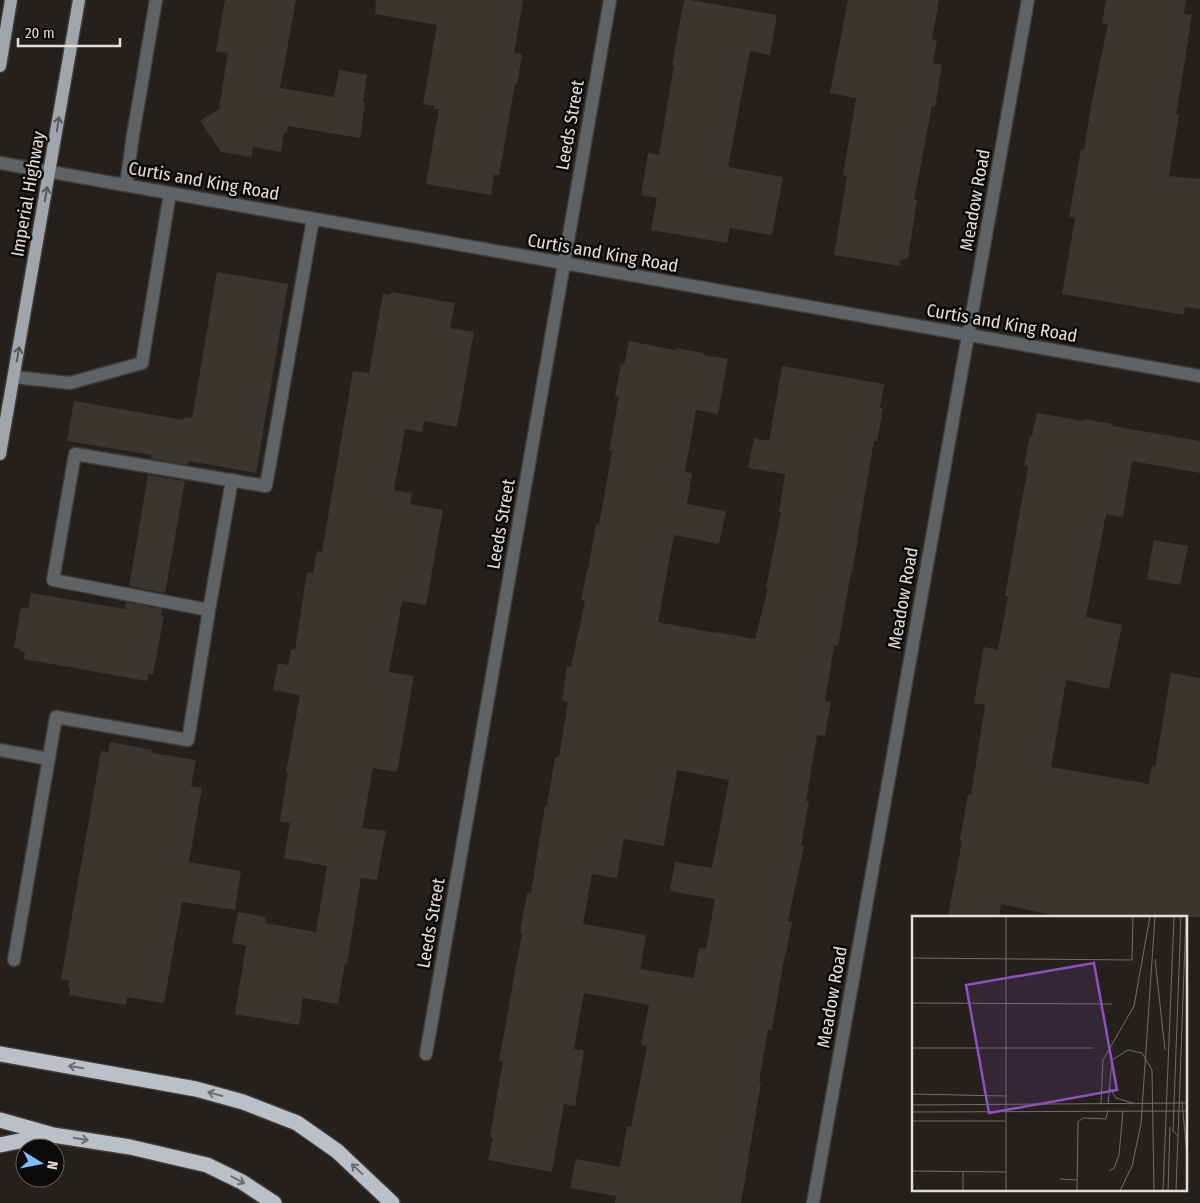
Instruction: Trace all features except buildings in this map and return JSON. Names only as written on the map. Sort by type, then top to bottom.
[{"type":"highway","points":[[0,1054],[196,1089],[243,1102],[297,1123],[337,1151],[392,1203]]},
{"type":"highway","points":[[0,1120],[53,1135],[130,1147],[207,1165],[242,1182],[274,1203]]},
{"type":"highway","points":[[0,1145],[53,1135]]},
{"type":"main road","points":[[0,66],[11,0]]},
{"type":"main road","name":"Imperial Highway","points":[[0,454],[79,0]]},
{"type":"street","points":[[126,185],[156,0]]},
{"type":"street","name":"Leeds Street","points":[[426,1054],[610,0]]},
{"type":"street","name":"Meadow Road","points":[[813,1203],[1028,0]]},
{"type":"street","name":"Curtis and King Road","points":[[0,163],[1200,376]]},
{"type":"street","points":[[14,377],[70,383],[142,363],[170,193]]},
{"type":"street","points":[[209,610],[53,580],[75,454],[266,486],[313,219]]},
{"type":"street","points":[[14,960],[56,717],[188,740],[232,480]]},
{"type":"street","points":[[0,750],[49,759]]}]
